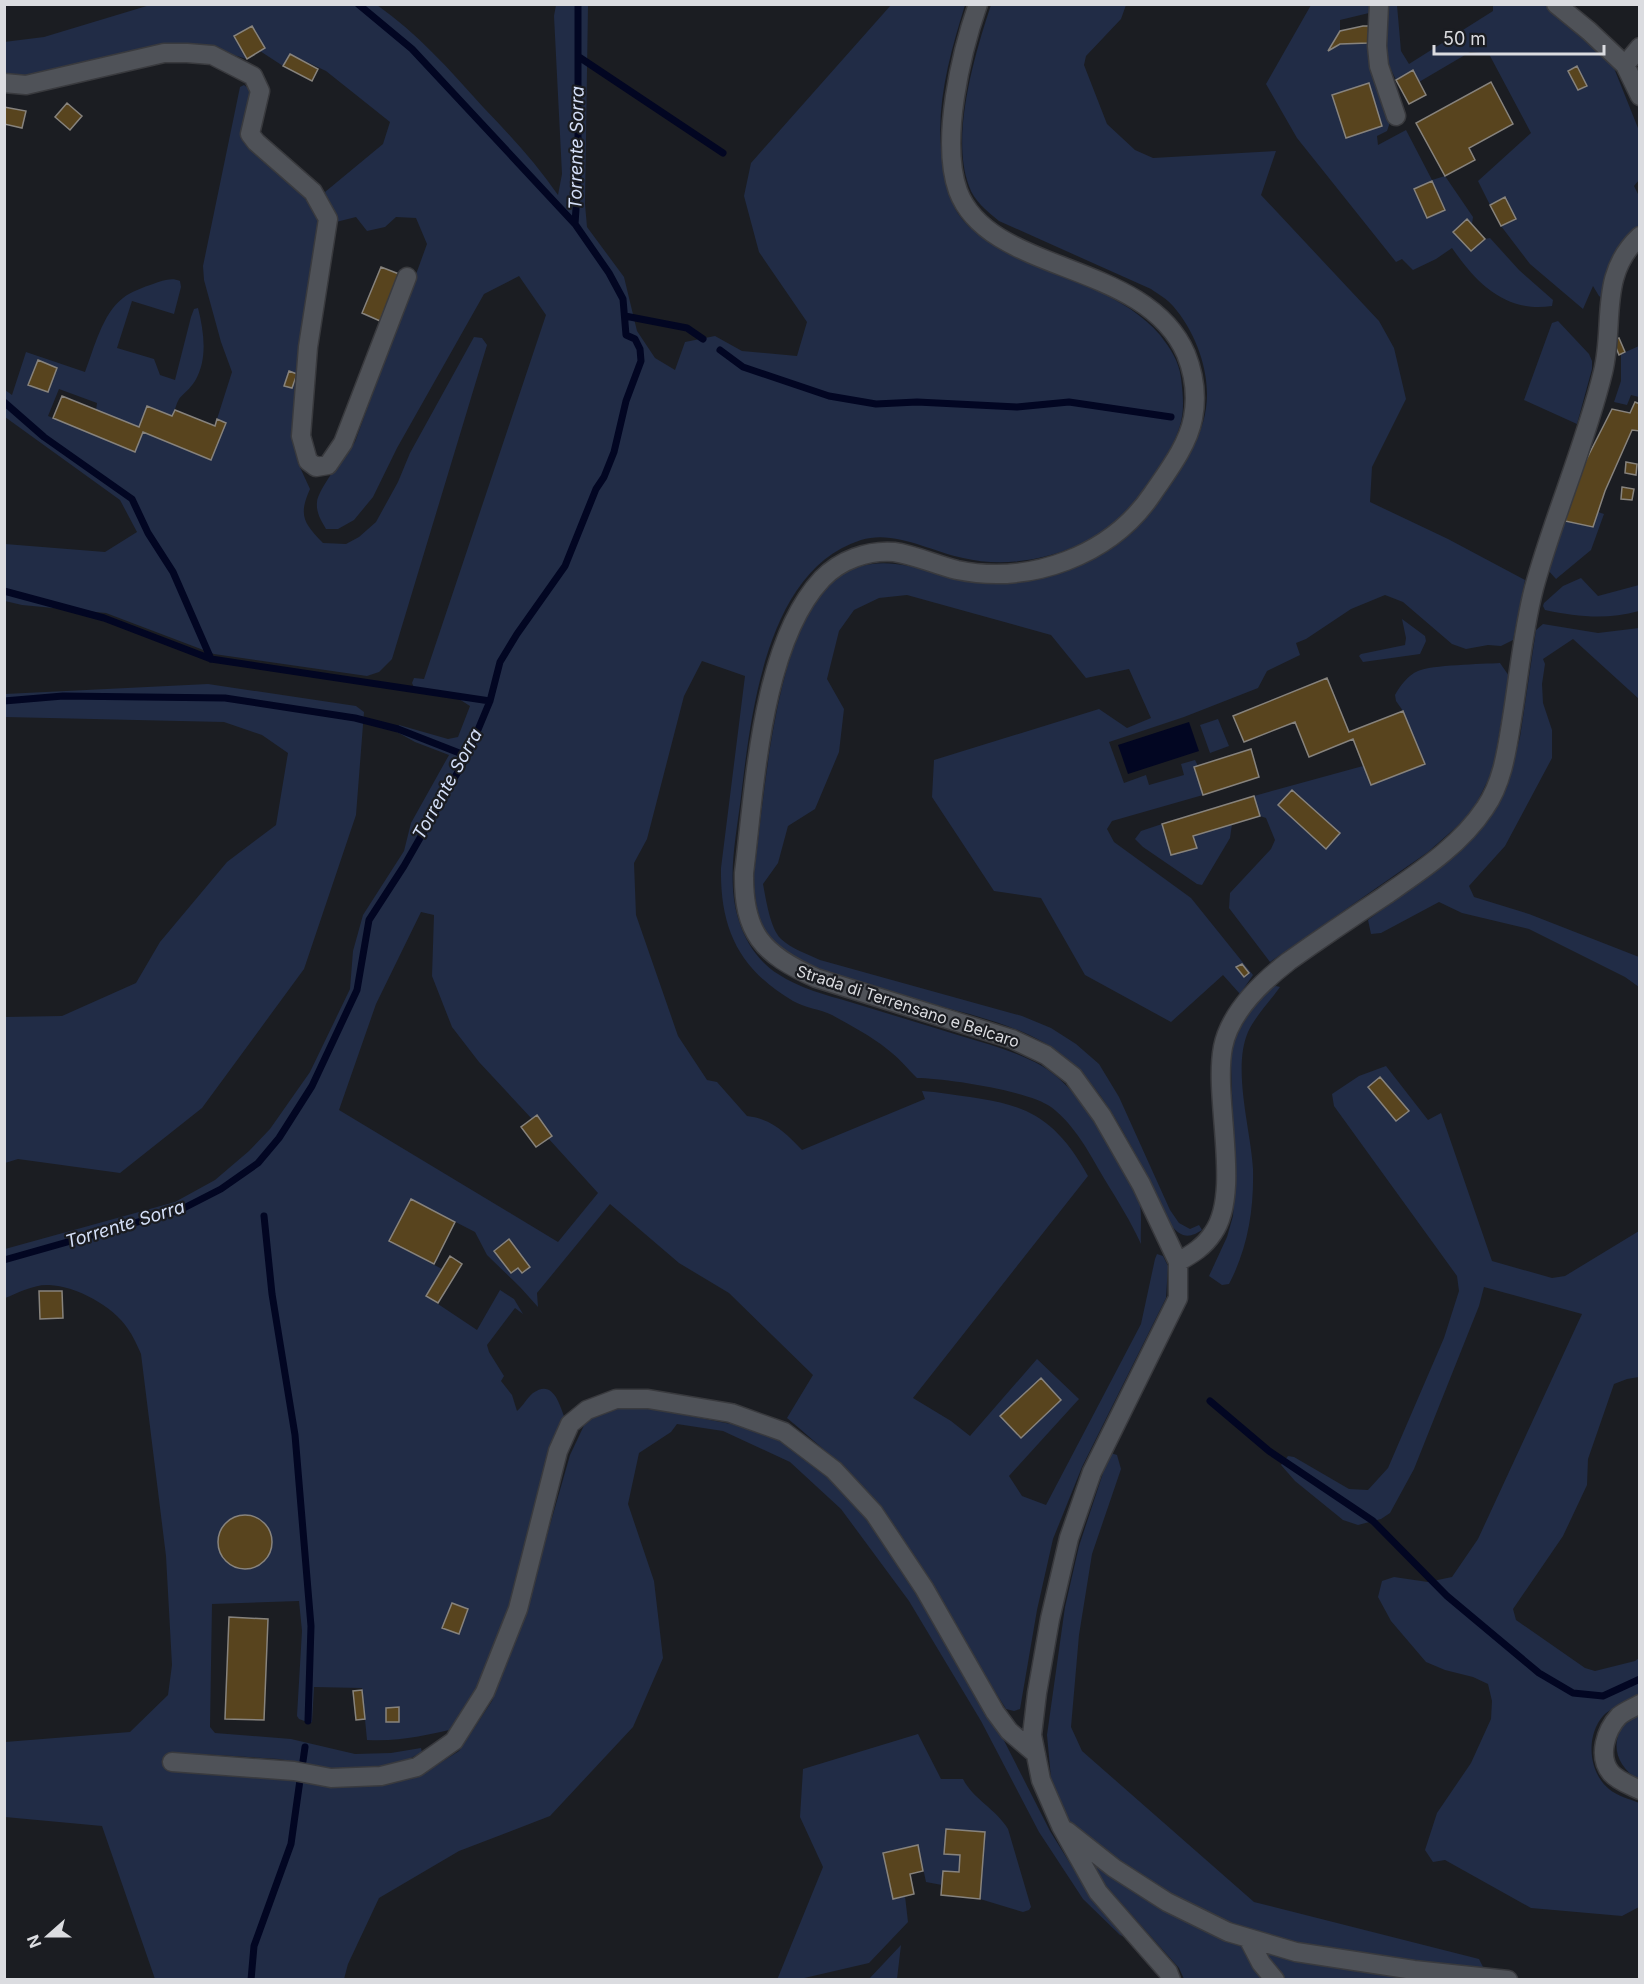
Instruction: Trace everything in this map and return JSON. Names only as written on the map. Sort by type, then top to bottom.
[{"type":"street","name":"Strada di Terrensano e Belcaro","points":[[978,4],[960,66],[954,100],[952,132],[953,165],[958,190],[969,212],[988,230],[1035,254],[1119,290],[1143,303],[1161,317],[1179,338],[1190,364],[1195,393],[1193,421],[1182,447],[1148,500],[1129,523],[1106,542],[1080,555],[1048,567],[1013,573],[984,573],[957,570],[894,552],[868,553],[846,561],[824,577],[806,599],[790,631],[767,702],[745,861],[744,897],[753,930],[769,951],[789,966],[816,978],[1012,1039],[1046,1055],[1073,1077],[1102,1116],[1141,1184],[1178,1262],[1178,1298],[1092,1472],[1069,1538],[1050,1619],[1032,1735],[1041,1780],[1060,1826],[1098,1892],[1168,1972],[1171,1980]]},
{"type":"street","points":[[1379,4],[1377,46],[1379,66],[1396,116]]},
{"type":"street","points":[[1556,4],[1625,65],[1640,96]]},
{"type":"street","points":[[1625,65],[1640,47]]},
{"type":"street","points":[[4,83],[26,85],[164,53],[212,55],[253,76],[260,92],[250,134],[256,142],[313,192],[328,219],[308,347],[301,436],[308,461],[316,467],[328,465],[343,443],[407,277]]},
{"type":"street","points":[[1178,1262],[1198,1251],[1214,1233],[1222,1212],[1227,1187],[1221,1095],[1223,1046],[1229,1030],[1246,1002],[1267,978],[1289,961],[1438,858],[1467,831],[1485,808],[1499,783],[1534,588],[1594,407],[1604,368],[1611,290],[1618,262],[1640,236]]},
{"type":"street","points":[[172,1762],[294,1771],[331,1778],[381,1776],[417,1767],[454,1741],[485,1692],[518,1609],[558,1451],[570,1424],[587,1410],[616,1399],[648,1399],[731,1413],[784,1432],[834,1470],[874,1513],[924,1588],[994,1712],[1009,1731],[1036,1754]]},
{"type":"street","points":[[1640,1704],[1621,1714],[1612,1725],[1605,1741],[1605,1756],[1610,1772],[1640,1790]]},
{"type":"street","points":[[1060,1826],[1114,1868],[1167,1902],[1228,1932],[1296,1952],[1414,1970],[1508,1980]]},
{"type":"street","points":[[1248,1938],[1261,1963],[1275,1980]]},
{"type":"shaded area","points":[[150,5],[377,5],[406,28],[446,66],[522,150],[558,195],[562,174],[554,16],[556,5],[588,5],[585,204],[587,227],[624,277],[637,331],[655,358],[675,370],[685,342],[715,336],[742,351],[797,356],[807,322],[759,252],[744,196],[751,163],[891,5],[965,5],[948,68],[940,132],[946,181],[956,209],[965,223],[992,243],[1125,305],[1160,335],[1174,355],[1180,372],[1183,399],[1182,416],[1174,441],[1149,485],[1132,507],[1108,528],[1090,539],[1049,556],[1005,562],[963,558],[899,539],[874,538],[861,540],[829,556],[804,581],[784,613],[769,649],[758,687],[745,763],[733,875],[735,906],[745,937],[759,958],[778,974],[822,994],[1013,1052],[1042,1066],[1063,1082],[1088,1112],[1135,1190],[1140,1208],[1141,1244],[1081,1140],[1060,1114],[1051,1107],[1040,1101],[1006,1091],[946,1080],[917,1078],[895,1056],[860,1031],[832,1015],[793,1001],[774,989],[746,961],[736,945],[724,910],[721,868],[745,676],[702,661],[684,696],[647,839],[634,863],[636,915],[678,1036],[707,1080],[717,1082],[747,1116],[764,1120],[778,1127],[802,1150],[925,1099],[922,1091],[985,1099],[1024,1110],[1042,1120],[1073,1152],[1088,1176],[913,1398],[951,1421],[970,1436],[1037,1359],[1079,1399],[1009,1476],[1022,1496],[1046,1505],[1141,1324],[1157,1254],[1163,1256],[1168,1266],[1166,1298],[1082,1467],[1053,1539],[1037,1610],[1020,1709],[1014,1711],[1006,1709],[928,1578],[876,1503],[845,1469],[787,1418],[813,1375],[729,1293],[679,1263],[610,1204],[537,1293],[538,1307],[487,1255],[475,1232],[411,1199],[389,1241],[442,1269],[426,1296],[477,1330],[500,1290],[514,1299],[523,1314],[515,1308],[487,1345],[504,1376],[501,1381],[512,1395],[517,1411],[533,1393],[545,1389],[554,1394],[564,1416],[513,1607],[481,1690],[458,1728],[413,1737],[367,1740],[362,1688],[314,1687],[312,1722],[299,1719],[297,1716],[302,1631],[299,1601],[212,1604],[210,1727],[215,1733],[291,1739],[355,1754],[391,1753],[421,1748],[422,1752],[409,1759],[384,1766],[336,1769],[279,1759],[201,1754],[205,1770],[292,1779],[324,1786],[383,1785],[418,1777],[459,1751],[492,1701],[524,1616],[570,1455],[588,1417],[618,1408],[653,1409],[731,1424],[781,1440],[830,1475],[870,1517],[919,1593],[992,1717],[1050,1831],[1092,1899],[1129,1939],[1120,1935],[1083,1899],[1039,1832],[981,1721],[909,1601],[841,1509],[790,1462],[723,1431],[677,1424],[671,1432],[639,1453],[628,1504],[654,1581],[663,1658],[633,1727],[550,1816],[459,1851],[379,1898],[348,1964],[344,1979],[155,1979],[102,1826],[5,1817],[5,1742],[130,1732],[168,1695],[172,1665],[166,1556],[141,1354],[132,1335],[121,1321],[104,1305],[82,1293],[60,1286],[43,1285],[5,1298],[5,1249],[175,1202],[215,1180],[249,1151],[270,1129],[310,1072],[350,989],[353,951],[363,915],[404,851],[411,823],[449,755],[415,742],[397,732],[399,725],[448,739],[458,737],[470,706],[459,699],[416,692],[412,683],[414,678],[424,679],[546,315],[519,276],[484,294],[397,448],[373,497],[354,520],[338,529],[326,529],[317,510],[319,496],[355,442],[427,244],[416,218],[396,217],[385,227],[367,231],[356,217],[336,222],[325,192],[383,144],[390,122],[326,71],[290,54],[283,66],[260,51],[252,27],[234,36],[247,59],[220,51],[24,79],[5,77],[4,42],[44,37]],"holes":[[[421,912],[434,915],[432,976],[452,1027],[479,1062],[532,1119],[538,1115],[552,1135],[548,1138],[598,1193],[558,1242],[339,1110],[376,1004]]]},
{"type":"shaded area","points":[[991,5],[1126,5],[1121,19],[1086,56],[1084,65],[1107,124],[1135,150],[1153,158],[1276,151],[1261,195],[1379,321],[1394,348],[1406,399],[1372,467],[1370,502],[1448,539],[1525,580],[1513,640],[1501,646],[1488,645],[1466,649],[1452,644],[1403,602],[1385,595],[1351,609],[1306,639],[1296,643],[1300,655],[1267,671],[1258,688],[1184,717],[1109,742],[1124,783],[1146,775],[1149,785],[1184,775],[1181,764],[1195,760],[1198,766],[1194,768],[1203,795],[1112,821],[1107,829],[1114,842],[1191,898],[1253,975],[1240,994],[1223,975],[1171,1022],[1085,975],[1041,898],[994,891],[932,797],[934,760],[1099,709],[1127,728],[1151,718],[1129,669],[1086,678],[1051,635],[907,595],[879,598],[854,610],[839,631],[827,679],[844,709],[839,752],[815,809],[788,826],[778,863],[763,884],[769,913],[777,934],[790,946],[820,960],[1022,1016],[1051,1028],[1076,1044],[1099,1064],[1119,1097],[1170,1210],[1179,1223],[1190,1229],[1199,1225],[1202,1230],[1189,1236],[1181,1234],[1170,1224],[1140,1162],[1109,1109],[1081,1072],[1066,1058],[1031,1036],[993,1021],[819,971],[788,954],[768,935],[762,923],[755,894],[754,874],[768,762],[785,676],[797,638],[813,606],[832,582],[850,571],[868,565],[886,563],[905,565],[981,583],[1000,584],[1041,578],[1082,565],[1118,544],[1142,523],[1187,458],[1203,422],[1207,394],[1202,359],[1187,325],[1171,303],[1151,289],[999,221],[981,205],[971,191],[964,166],[963,120],[972,70]]},
{"type":"shaded area","points":[[1311,5],[1370,5],[1369,13],[1340,20],[1340,31],[1329,49],[1350,42],[1372,45],[1391,119],[1387,131],[1377,136],[1378,145],[1406,130],[1432,180],[1445,176],[1473,217],[1472,224],[1467,219],[1453,232],[1471,251],[1485,239],[1490,238],[1519,270],[1553,300],[1552,306],[1520,305],[1494,293],[1482,284],[1452,248],[1413,270],[1402,259],[1396,262],[1297,138],[1266,84]],"holes":[[[1432,181],[1445,210],[1428,218],[1414,189]]]},
{"type":"shaded area","points":[[1385,5],[1397,5],[1401,51],[1409,64],[1493,11],[1493,5],[1546,5],[1603,53],[1614,68],[1638,128],[1639,180],[1634,186],[1639,196],[1640,225],[1623,241],[1610,262],[1602,298],[1593,286],[1583,309],[1530,264],[1501,226],[1516,219],[1506,197],[1490,205],[1478,181],[1531,133],[1489,54],[1470,52],[1419,82],[1413,70],[1396,80],[1386,59]]},
{"type":"shaded area","points":[[244,85],[252,91],[244,137],[313,199],[321,215],[295,437],[298,463],[310,489],[304,506],[305,519],[323,543],[346,544],[359,537],[376,522],[398,482],[410,453],[474,337],[482,338],[487,345],[392,659],[379,672],[367,676],[214,654],[106,613],[22,605],[5,601],[5,544],[105,552],[137,532],[120,500],[5,417],[5,390],[12,395],[26,352],[85,372],[104,322],[116,305],[126,296],[146,287],[166,280],[180,281],[181,287],[174,314],[132,301],[117,348],[154,359],[160,375],[175,380],[191,317],[194,309],[198,308],[203,336],[202,364],[195,381],[179,399],[172,416],[147,406],[139,427],[96,410],[97,403],[59,389],[48,416],[135,452],[143,432],[211,459],[226,423],[217,419],[232,372],[204,280],[203,266],[240,87]]},
{"type":"shaded area","points":[[1558,321],[1589,354],[1592,361],[1592,369],[1577,424],[1524,400],[1552,323]]},
{"type":"shaded area","points":[[1639,346],[1639,397],[1631,395],[1627,405],[1614,402],[1621,381],[1621,354]]},
{"type":"shaded area","points":[[1598,512],[1604,514],[1591,550],[1556,579],[1547,569],[1565,521],[1593,527]]},
{"type":"shaded area","points":[[1581,578],[1598,596],[1639,585],[1639,611],[1615,616],[1592,616],[1545,610],[1544,603],[1563,586]]},
{"type":"shaded area","points":[[1402,619],[1425,636],[1426,641],[1420,654],[1363,662],[1359,656],[1361,654],[1405,645]]},
{"type":"shaded area","points":[[1543,624],[1598,633],[1639,628],[1639,699],[1573,639],[1543,659],[1545,664],[1542,684],[1543,703],[1552,730],[1552,758],[1505,846],[1469,886],[1474,897],[1529,914],[1639,957],[1639,987],[1625,977],[1529,929],[1462,913],[1439,902],[1381,933],[1371,934],[1368,920],[1449,860],[1491,815],[1507,787],[1520,737],[1536,630]]},
{"type":"shaded area","points":[[1500,663],[1509,676],[1493,770],[1476,804],[1463,821],[1428,852],[1270,962],[1229,908],[1230,893],[1271,849],[1275,840],[1266,818],[1260,816],[1254,796],[1363,766],[1372,785],[1424,764],[1403,711],[1396,701],[1395,695],[1402,685],[1411,675],[1425,669]]},
{"type":"shaded area","points":[[208,684],[356,706],[364,712],[356,815],[304,969],[202,1108],[120,1173],[18,1159],[5,1163],[5,1017],[62,1016],[136,983],[160,942],[227,862],[276,825],[288,753],[262,735],[224,722],[5,717],[5,694]]},
{"type":"shaded area","points":[[1218,719],[1229,746],[1210,753],[1200,725]]},
{"type":"shaded area","points":[[1189,722],[1199,751],[1128,774],[1118,745]]},
{"type":"shaded area","points":[[1162,824],[1172,855],[1196,848],[1193,836],[1232,824],[1230,838],[1202,885],[1197,884],[1143,847],[1135,839],[1141,831]]},
{"type":"shaded area","points":[[1280,987],[1258,1015],[1248,1032],[1244,1047],[1242,1081],[1252,1153],[1252,1199],[1241,1256],[1229,1284],[1222,1285],[1209,1276],[1227,1237],[1233,1216],[1235,1187],[1231,1062],[1234,1039],[1253,1007],[1270,988]]},
{"type":"shaded area","points":[[1386,1066],[1428,1120],[1441,1113],[1492,1261],[1552,1278],[1565,1276],[1639,1231],[1639,1377],[1614,1384],[1588,1459],[1587,1485],[1563,1536],[1513,1609],[1516,1620],[1585,1668],[1595,1671],[1639,1658],[1639,1695],[1603,1716],[1597,1725],[1592,1744],[1594,1764],[1602,1782],[1616,1794],[1639,1803],[1639,1907],[1622,1916],[1531,1908],[1445,1860],[1433,1862],[1425,1850],[1437,1813],[1471,1763],[1491,1719],[1492,1701],[1488,1684],[1426,1662],[1391,1621],[1378,1597],[1382,1581],[1394,1577],[1428,1582],[1452,1577],[1478,1539],[1582,1314],[1484,1287],[1479,1306],[1414,1469],[1390,1513],[1381,1519],[1358,1525],[1343,1520],[1295,1481],[1281,1465],[1288,1456],[1294,1457],[1349,1489],[1368,1490],[1388,1468],[1444,1338],[1459,1291],[1457,1276],[1334,1106],[1332,1094],[1359,1076]]},
{"type":"shaded area","points":[[1111,1453],[1117,1455],[1121,1469],[1092,1554],[1079,1635],[1071,1727],[1082,1751],[1254,1902],[1479,1959],[1489,1979],[1184,1979],[1179,1968],[1106,1886],[1069,1822],[1051,1778],[1047,1735],[1065,1607],[1079,1546]]},
{"type":"shaded area","points":[[1639,1712],[1639,1780],[1622,1764],[1616,1746],[1622,1727]]},
{"type":"shaded area","points":[[918,1734],[941,1779],[963,1779],[1008,1829],[1031,1907],[1023,1912],[980,1899],[985,1832],[947,1829],[944,1853],[960,1855],[959,1872],[943,1871],[942,1885],[926,1882],[918,1845],[893,1899],[905,1896],[908,1922],[869,1963],[800,1979],[777,1980],[823,1867],[800,1817],[803,1769]]},
{"type":"shaded area","points":[[901,1945],[897,1979],[869,1979]]},
{"type":"building","points":[[252,26],[265,48],[247,59],[234,36]]},
{"type":"building","points":[[1369,26],[1368,43],[1340,44],[1328,51],[1340,31]]},
{"type":"building","points":[[290,54],[318,69],[312,81],[283,66]]},
{"type":"building","points":[[1577,66],[1587,86],[1578,90],[1568,71]]},
{"type":"building","points":[[1413,70],[1426,95],[1409,104],[1396,80]]},
{"type":"building","points":[[1491,82],[1513,124],[1469,148],[1475,160],[1445,176],[1416,123]]},
{"type":"building","points":[[1369,83],[1382,126],[1346,138],[1332,95]]},
{"type":"building","points":[[67,103],[82,116],[70,130],[55,117]]},
{"type":"building","points":[[4,107],[26,111],[22,128],[4,124]]},
{"type":"building","points":[[1432,181],[1445,210],[1427,218],[1414,189]]},
{"type":"building","points":[[1505,197],[1516,219],[1501,226],[1490,205]]},
{"type":"building","points":[[1467,219],[1485,239],[1471,251],[1453,232]]},
{"type":"building","points":[[381,267],[399,274],[380,321],[362,313]]},
{"type":"building","points":[[1619,338],[1625,352],[1619,355],[1613,340]]},
{"type":"building","points":[[38,360],[57,368],[48,392],[28,385]]},
{"type":"building","points":[[289,371],[297,374],[292,388],[284,386]]},
{"type":"building","points":[[62,396],[139,427],[147,406],[172,416],[175,410],[215,426],[217,419],[226,423],[211,460],[143,432],[135,452],[53,418]]},
{"type":"building","points":[[1635,402],[1640,404],[1640,431],[1632,430],[1605,491],[1593,527],[1565,521],[1579,474],[1612,409],[1630,413]]},
{"type":"building","points":[[1626,462],[1637,464],[1636,475],[1625,473]]},
{"type":"building","points":[[1622,487],[1634,489],[1632,500],[1621,499]]},
{"type":"building","points":[[1327,678],[1349,732],[1403,711],[1425,764],[1371,785],[1353,739],[1309,757],[1295,722],[1244,742],[1233,716]]},
{"type":"building","points":[[1251,749],[1259,777],[1203,795],[1194,767]]},
{"type":"building","points":[[1292,790],[1340,833],[1326,849],[1278,805]]},
{"type":"building","points":[[1254,796],[1260,816],[1193,836],[1197,848],[1171,855],[1162,824]]},
{"type":"building","points":[[1242,964],[1249,973],[1244,977],[1236,967]]},
{"type":"building","points":[[1380,1077],[1409,1111],[1396,1121],[1368,1087]]},
{"type":"building","points":[[537,1115],[552,1136],[536,1147],[521,1127]]},
{"type":"building","points":[[411,1199],[455,1222],[434,1264],[389,1241]]},
{"type":"building","points":[[509,1239],[530,1267],[522,1273],[518,1268],[511,1273],[494,1251]]},
{"type":"building","points":[[450,1256],[462,1264],[438,1303],[426,1296]]},
{"type":"building","points":[[39,1291],[62,1291],[63,1318],[40,1319]]},
{"type":"building","points":[[1041,1378],[1061,1400],[1021,1438],[1000,1416]]},
{"type":"building","points":[[245,1515],[255,1517],[264,1523],[270,1532],[272,1542],[270,1552],[264,1561],[255,1567],[245,1569],[235,1567],[226,1561],[220,1552],[218,1542],[220,1532],[226,1523],[235,1517]]},
{"type":"building","points":[[452,1603],[468,1609],[459,1634],[442,1628]]},
{"type":"building","points":[[229,1617],[268,1619],[264,1720],[225,1719]]},
{"type":"building","points":[[362,1690],[365,1719],[356,1720],[353,1691]]},
{"type":"building","points":[[399,1707],[399,1722],[386,1722],[386,1708]]},
{"type":"building","points":[[946,1829],[985,1832],[980,1899],[941,1895],[943,1871],[959,1872],[960,1855],[944,1854]]},
{"type":"building","points":[[918,1845],[923,1871],[910,1874],[914,1894],[893,1899],[883,1853]]},
{"type":"waterway","points":[[358,4],[412,49],[575,224]]},
{"type":"waterway","name":"Torrente Sorra","points":[[4,1260],[180,1210],[221,1189],[258,1163],[279,1138],[312,1086],[357,990],[369,920],[404,866],[467,756],[490,701],[500,662],[565,566],[596,489],[604,477],[614,452],[626,401],[641,361],[640,349],[635,339],[626,335],[623,299],[609,273],[575,224],[578,178],[578,4]]},
{"type":"waterway","points":[[579,57],[723,153]]},
{"type":"waterway","points":[[625,316],[687,328],[703,339]]},
{"type":"waterway","points":[[720,350],[743,367],[829,396],[876,404],[917,402],[1017,407],[1069,402],[1171,417]]},
{"type":"waterway","points":[[4,402],[44,437],[132,499],[148,533],[173,572],[211,659]]},
{"type":"waterway","points":[[4,591],[104,618],[211,659],[490,701]]},
{"type":"waterway","points":[[4,701],[63,696],[225,698],[355,718],[398,729],[467,756]]},
{"type":"waterway","points":[[264,1216],[272,1294],[295,1435],[311,1626],[308,1721]]},
{"type":"waterway","points":[[1210,1401],[1269,1451],[1373,1521],[1447,1596],[1539,1673],[1573,1693],[1603,1696],[1640,1679]]},
{"type":"waterway","points":[[303,1761],[305,1747]]},
{"type":"waterway","points":[[251,1980],[254,1946],[291,1844],[300,1780]]}]
